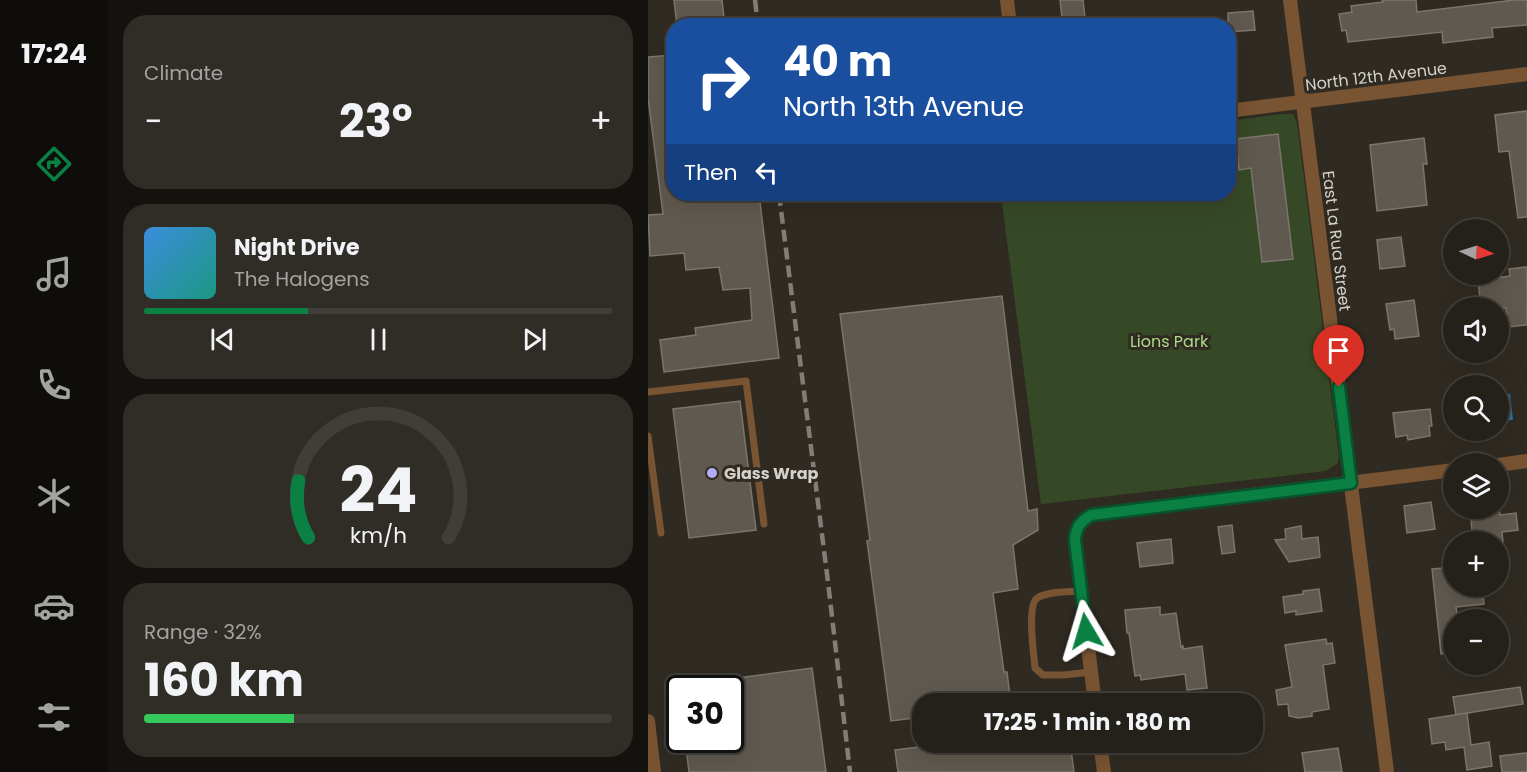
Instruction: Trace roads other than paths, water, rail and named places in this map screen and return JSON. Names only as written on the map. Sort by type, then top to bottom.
[{"type":"street","points":[[1007,0],[1009,18]]},
{"type":"street","name":"East La Rua Street","points":[[1290,0],[1387,772]]},
{"type":"street","name":"North 12th Avenue","points":[[1236,110],[1527,74]]},
{"type":"street","points":[[1509,463],[1527,461]]},
{"type":"street","points":[[1094,693],[1075,540],[1076,529],[1091,515],[1443,471]]},
{"type":"street","points":[[648,727],[654,772]]},
{"type":"street","points":[[1101,753],[1104,772]]},
{"type":"lane","points":[[648,392],[746,381],[764,524]]},
{"type":"lane","points":[[648,436],[661,533]]},
{"type":"lane","points":[[1081,591],[1051,593],[1037,598],[1033,604],[1031,624],[1035,668],[1043,675],[1091,672]]},
{"type":"water","points":[[1509,394],[1513,420],[1509,420]]},
{"type":"railway","points":[[755,0],[757,18]]},
{"type":"railway","points":[[780,201],[850,772]]},
{"type":"place","name":"Glass Wrap","points":[[712,473]]},
{"type":"park label","name":"Lions Park","points":[[1169,341]]}]
